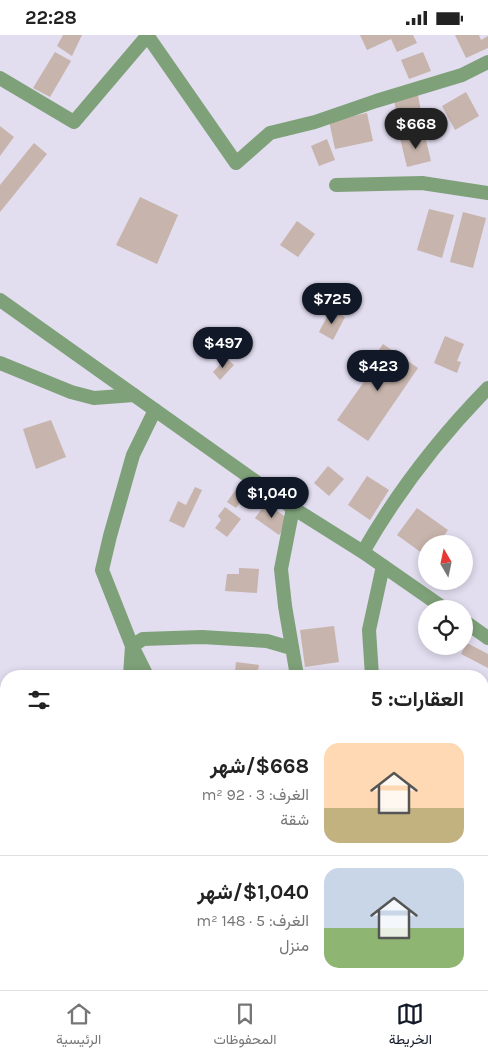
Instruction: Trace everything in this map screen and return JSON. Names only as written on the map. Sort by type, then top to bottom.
[{"type":"street","points":[[0,78],[74,122],[147,35],[236,163],[270,133],[315,122],[462,75],[488,62]]},
{"type":"street","points":[[336,185],[422,183],[488,193]]},
{"type":"street","points":[[0,300],[293,508],[432,600]]},
{"type":"street","points":[[0,363],[71,393],[94,398],[134,395]]},
{"type":"street","points":[[362,552],[378,525],[460,416],[488,388]]},
{"type":"street","points":[[143,670],[132,647],[102,570],[133,455],[155,410]]},
{"type":"street","points":[[293,508],[281,569],[296,670]]},
{"type":"street","points":[[372,670],[369,630],[383,566]]},
{"type":"street","points":[[473,627],[488,638]]},
{"type":"street","points":[[132,647],[143,639],[202,637],[267,641],[291,648]]},
{"type":"street","points":[[130,670],[132,647]]},
{"type":"building","points":[[63,35],[82,35],[72,56],[57,46]]},
{"type":"building","points":[[360,35],[413,35],[417,43],[397,52],[391,39],[367,50]]},
{"type":"building","points":[[455,35],[479,35],[481,40],[488,36],[488,48],[466,58]]},
{"type":"building","points":[[55,52],[71,61],[50,97],[33,88]]},
{"type":"building","points":[[423,52],[431,71],[409,79],[401,60]]},
{"type":"building","points":[[466,92],[479,116],[455,130],[442,106]]},
{"type":"building","points":[[418,95],[424,128],[399,132],[394,99]]},
{"type":"building","points":[[367,113],[373,141],[335,149],[329,121]]},
{"type":"building","points":[[0,126],[14,137],[0,156]]},
{"type":"building","points":[[424,132],[431,161],[407,167],[400,138]]},
{"type":"building","points":[[327,139],[335,160],[319,166],[311,146]]},
{"type":"building","points":[[34,143],[47,154],[0,212],[0,185]]},
{"type":"building","points":[[140,197],[178,215],[157,264],[116,245]]},
{"type":"building","points":[[429,209],[454,215],[442,258],[417,250]]},
{"type":"building","points":[[463,212],[486,218],[473,268],[450,262]]},
{"type":"building","points":[[297,221],[315,234],[298,257],[280,245]]},
{"type":"building","points":[[331,309],[345,317],[333,340],[319,332]]},
{"type":"building","points":[[445,336],[464,344],[457,361],[461,362],[457,373],[434,363]]},
{"type":"building","points":[[383,344],[418,368],[368,441],[337,420],[371,372],[366,368]]},
{"type":"building","points":[[226,358],[234,365],[220,380],[213,372]]},
{"type":"building","points":[[51,420],[66,457],[36,469],[23,429]]},
{"type":"building","points":[[328,466],[344,479],[329,496],[314,483]]},
{"type":"building","points":[[367,476],[389,490],[370,520],[348,505]]},
{"type":"building","points":[[239,485],[248,491],[236,508],[227,502]]},
{"type":"building","points":[[195,487],[202,490],[184,528],[169,521],[178,501],[186,505]]},
{"type":"building","points":[[266,503],[290,520],[279,535],[255,518]]},
{"type":"building","points":[[225,507],[241,519],[227,537],[215,528],[221,520],[218,516]]},
{"type":"building","points":[[417,508],[448,530],[444,535],[418,535],[418,550],[397,535]]},
{"type":"building","points":[[239,568],[259,569],[257,593],[225,591],[227,574],[239,574]]},
{"type":"building","points":[[334,626],[339,662],[305,667],[300,630]]},
{"type":"building","points":[[473,646],[488,654],[488,668],[463,655],[473,655]]},
{"type":"building","points":[[236,662],[259,665],[258,670],[235,670]]}]
